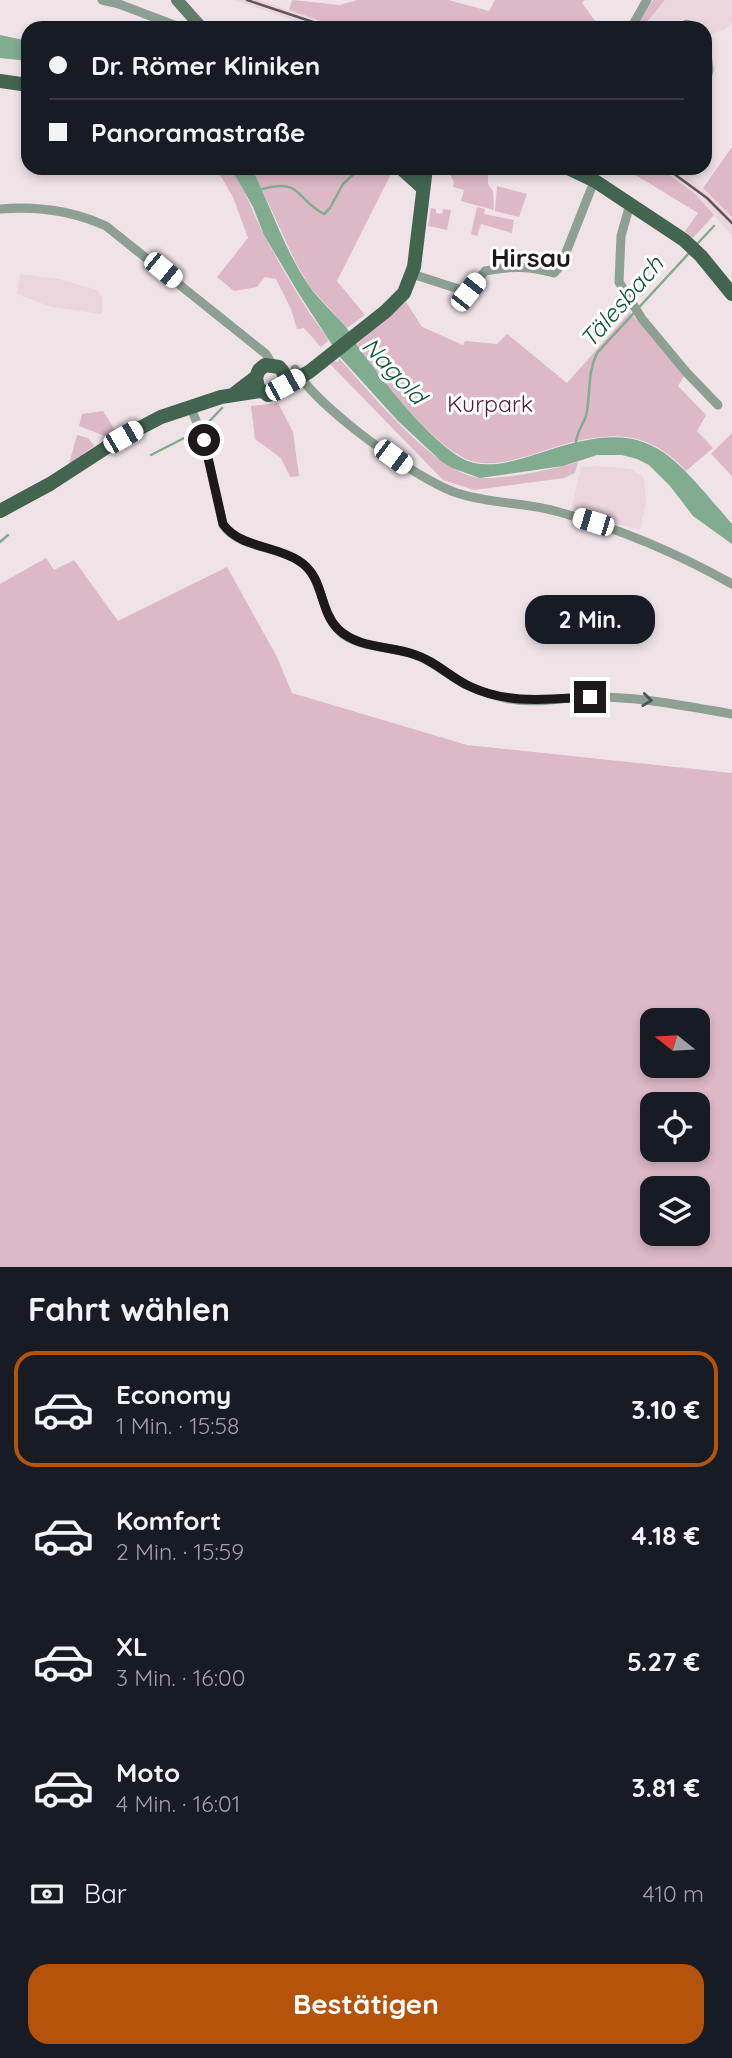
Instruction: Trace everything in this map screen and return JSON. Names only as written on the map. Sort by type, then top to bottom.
[{"type":"main road","points":[[177,0],[195,21]]},
{"type":"main road","points":[[0,80],[21,84]]},
{"type":"main road","points":[[409,175],[423,188]]},
{"type":"main road","points":[[0,511],[50,484],[136,429],[190,406],[235,393],[277,371],[325,359],[382,314],[399,300],[412,274],[425,175]]},
{"type":"main road","points":[[583,175],[684,240],[732,294]]},
{"type":"main road","points":[[277,371],[286,377],[285,385],[276,394],[268,395],[260,391],[256,385],[277,371]]},
{"type":"main road","points":[[235,393],[260,391]]},
{"type":"street","points":[[102,0],[164,21]]},
{"type":"street","points":[[635,21],[647,0]]},
{"type":"street","points":[[412,274],[468,292],[485,271],[508,266],[534,267],[554,272],[561,265],[591,189]]},
{"type":"street","points":[[630,204],[621,236],[618,282],[640,316],[687,373],[718,405]]},
{"type":"street","points":[[0,209],[60,211],[85,216],[106,226],[266,354],[277,371]]},
{"type":"street","points":[[252,343],[258,357],[307,387],[358,431],[430,482],[484,500],[556,511],[618,530],[732,584]]},
{"type":"street","points":[[190,406],[204,440],[223,524],[231,536],[300,561],[315,575],[326,610],[336,628],[356,641],[418,656],[471,687],[497,696],[530,701],[590,697],[637,698],[732,714]]},
{"type":"shaded area","points":[[234,0],[260,0],[321,21],[295,21]]},
{"type":"shaded area","points":[[665,0],[732,0],[732,23],[724,30],[712,33],[712,21],[648,21]]},
{"type":"shaded area","points":[[0,35],[21,40],[21,60],[0,58]]},
{"type":"shaded area","points":[[235,175],[255,175],[286,245],[310,287],[347,329],[412,414],[444,446],[474,463],[493,464],[581,441],[610,437],[634,439],[654,447],[691,476],[732,524],[732,544],[693,516],[670,486],[649,465],[637,459],[622,455],[597,455],[563,466],[480,478],[441,461],[398,421],[340,357],[264,235],[253,207]]},
{"type":"shaded area","points":[[670,175],[687,175],[703,188],[732,217],[732,236],[694,193]]},
{"type":"shaded area","points":[[20,274],[59,279],[97,290],[102,297],[102,314],[51,307],[17,294]]},
{"type":"shaded area","points":[[581,467],[630,469],[644,477],[646,501],[640,530],[577,512],[572,506]]},
{"type":"green space","points":[[292,0],[340,5],[357,0],[448,0],[489,11],[495,0],[585,0],[582,3],[595,21],[321,21],[289,10]]},
{"type":"green space","points":[[653,0],[665,0],[648,21],[640,21]]},
{"type":"green space","points":[[732,147],[732,217],[703,188]]},
{"type":"green space","points":[[220,175],[236,176],[280,264],[329,340],[321,347],[304,328],[297,329],[291,309],[276,279],[265,277],[257,287],[234,291],[217,277],[248,238],[233,197]]},
{"type":"green space","points":[[255,175],[390,175],[337,281],[365,315],[347,328],[310,287]]},
{"type":"green space","points":[[450,175],[488,175],[488,184],[493,191],[494,210],[461,201],[464,190],[453,187]]},
{"type":"green space","points":[[636,175],[670,175],[694,193],[714,215],[693,238],[685,231],[698,213]]},
{"type":"green space","points":[[497,186],[527,194],[519,217],[495,211]]},
{"type":"green space","points":[[477,207],[485,209],[484,214],[514,220],[512,233],[481,224],[477,236],[471,234]]},
{"type":"green space","points":[[431,208],[442,214],[443,209],[451,210],[447,230],[428,226]]},
{"type":"green space","name":"Kurpark","points":[[406,302],[422,327],[463,345],[465,341],[497,344],[507,334],[567,383],[630,312],[684,376],[678,386],[706,415],[697,431],[713,448],[686,471],[669,455],[651,444],[614,436],[575,441],[496,463],[480,463],[458,455],[409,410],[357,344]]},
{"type":"green space","points":[[339,358],[405,430],[445,463],[464,474],[482,478],[504,477],[578,462],[575,473],[564,478],[474,490],[443,480],[330,364],[338,362]]},
{"type":"green space","points":[[278,403],[293,432],[299,476],[290,477],[281,458],[255,439],[251,406]]},
{"type":"green space","points":[[103,411],[115,430],[105,436],[79,426],[82,414]]},
{"type":"green space","points":[[732,433],[732,476],[711,454]]},
{"type":"green space","points":[[77,435],[88,438],[94,446],[69,464]]},
{"type":"green space","points":[[46,558],[54,570],[74,560],[118,621],[227,567],[277,657],[292,693],[467,745],[732,773],[732,1267],[0,1267],[0,584]]},
{"type":"waterway","points":[[331,206],[343,184],[353,175]]},
{"type":"waterway","points":[[259,190],[284,186],[297,191],[324,214],[330,208]]},
{"type":"waterway","name":"Tälesbach","points":[[697,244],[714,226]]},
{"type":"waterway","name":"Tälesbach","points":[[576,443],[586,416],[592,368],[597,353],[690,252]]},
{"type":"waterway","points":[[203,428],[222,408]]},
{"type":"waterway","points":[[151,455],[190,435]]},
{"type":"waterway","points":[[0,542],[8,535]]},
{"type":"railway","points":[[247,0],[310,21]]},
{"type":"railway","points":[[676,175],[707,198],[732,223]]},
{"type":"district","name":"Hirsau","points":[[531,258]]},
{"type":"route","points":[[204,440],[223,524],[231,536],[294,558],[308,568],[319,583],[329,616],[344,635],[356,641],[428,660],[457,680],[484,693],[530,701],[590,697]]},
{"type":"water label","name":"Nagold","points":[[394,371]]}]
